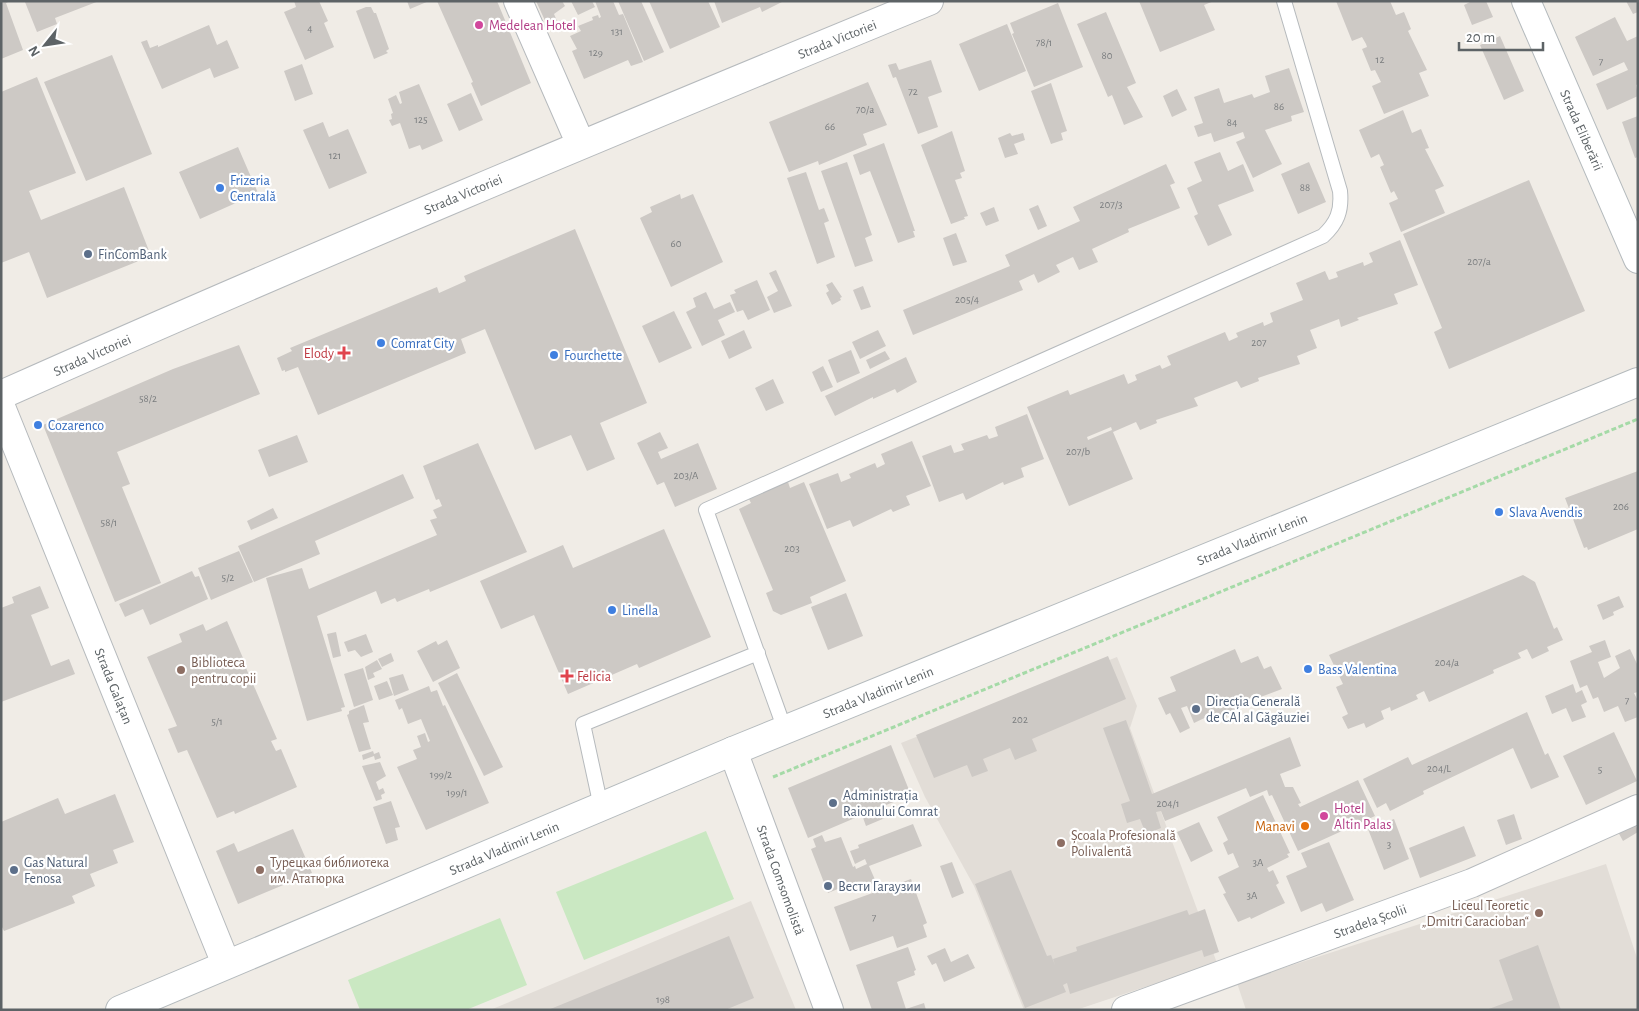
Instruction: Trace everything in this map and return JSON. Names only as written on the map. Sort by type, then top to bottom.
[{"type":"street","points":[[518,1],[581,145]]},
{"type":"street","name":"Strada Victoriei","points":[[1,395],[248,285],[929,1]]},
{"type":"street","name":"Strada Eliberării","points":[[1526,1],[1638,259]]},
{"type":"street","name":"Strada Vladimir Lenin","points":[[120,1010],[733,751],[1638,382]]},
{"type":"street","name":"Strada Galațan","points":[[1,407],[226,964]]},
{"type":"street","name":"Strada Comsomolistă","points":[[733,751],[829,1010]]},
{"type":"street","name":"Stradela Școlii","points":[[1126,1010],[1472,883],[1638,809]]},
{"type":"lane","points":[[785,730],[706,510],[1323,236],[1335,224],[1340,206],[1340,191],[1284,1]]},
{"type":"lane","points":[[601,807],[583,724],[758,653]]},
{"type":"path","points":[[747,788],[1638,419]]},
{"type":"shaded area","name":"Școala Profesională Polivalentă","points":[[1117,657],[1137,706],[1130,728],[1217,963],[1076,1010],[1024,1010],[974,886],[925,797],[901,743]]},
{"type":"shaded area","name":"Liceul Teoretic „Dmitri Caracioban“","points":[[1606,864],[1638,961],[1638,1010],[1246,1010],[1237,983]]},
{"type":"shaded area","points":[[751,901],[796,1010],[490,1010]]},
{"type":"green space","points":[[706,831],[734,899],[584,960],[556,892]]},
{"type":"green space","points":[[500,918],[527,985],[466,1010],[360,1010],[348,980]]},
{"type":"building","points":[[1,1],[10,1],[6,3],[23,50],[1,59]]},
{"type":"building","points":[[99,1],[55,18],[57,24],[37,32],[25,2]]},
{"type":"building","points":[[294,1],[319,1],[328,21],[324,23],[334,47],[305,60],[284,12],[296,7]]},
{"type":"building","points":[[407,1],[429,1],[410,9]]},
{"type":"building","points":[[437,1],[497,1],[531,83],[481,106],[471,83],[473,82]]},
{"type":"building","points":[[536,1],[562,1],[565,6],[554,14],[557,21],[547,25]]},
{"type":"building","points":[[571,1],[592,1],[595,7],[578,15]]},
{"type":"building","points":[[595,1],[613,1],[619,15],[623,14],[643,62],[631,66],[628,60],[584,79],[572,51],[577,49],[570,36],[581,31],[578,26],[593,20],[592,17],[598,15],[599,18],[601,17]]},
{"type":"building","points":[[618,1],[641,1],[664,52],[644,61]]},
{"type":"building","points":[[649,1],[708,1],[720,27],[670,49]]},
{"type":"building","points":[[714,1],[784,1],[762,12],[760,7],[722,23]]},
{"type":"building","points":[[1139,1],[1214,1],[1204,5],[1215,30],[1160,52]]},
{"type":"building","points":[[1336,1],[1390,1],[1396,15],[1404,12],[1411,29],[1408,31],[1427,70],[1419,73],[1429,96],[1384,114],[1372,86],[1381,82],[1375,70],[1371,71],[1362,49],[1367,47],[1366,44],[1362,37],[1352,41]]},
{"type":"building","points":[[1472,1],[1486,1],[1493,17],[1472,25],[1464,5]]},
{"type":"building","points":[[1626,1],[1638,1],[1638,12],[1633,14]]},
{"type":"building","points":[[1058,3],[1083,67],[1034,87],[1012,34],[1014,33],[1010,23]]},
{"type":"building","points":[[371,7],[374,13],[376,13],[389,49],[386,51],[388,53],[374,59],[356,11]]},
{"type":"building","points":[[1106,12],[1136,83],[1127,87],[1143,117],[1124,125],[1112,95],[1108,97],[1077,24]]},
{"type":"building","points":[[1615,17],[1627,41],[1638,36],[1638,84],[1636,85],[1638,96],[1607,110],[1596,84],[1628,70],[1624,62],[1593,76],[1575,37]]},
{"type":"building","points":[[1007,24],[1026,71],[979,91],[959,44]]},
{"type":"building","points":[[209,25],[217,45],[227,40],[239,68],[214,78],[210,68],[162,89],[141,42],[147,40],[150,48],[158,45],[158,47]]},
{"type":"building","points":[[1500,36],[1524,91],[1504,100],[1480,45]]},
{"type":"building","points":[[112,55],[152,154],[86,181],[44,82]]},
{"type":"building","points":[[931,60],[942,92],[928,97],[938,127],[918,134],[896,77],[893,78],[888,65],[896,63],[899,70]]},
{"type":"building","points":[[302,64],[313,94],[295,101],[284,71]]},
{"type":"building","points":[[1289,68],[1304,112],[1291,116],[1292,121],[1265,130],[1282,164],[1253,178],[1236,142],[1245,138],[1243,132],[1214,142],[1211,133],[1198,137],[1194,126],[1203,123],[1194,97],[1219,88],[1224,103],[1252,94],[1254,98],[1270,92],[1265,76]]},
{"type":"building","points":[[37,77],[76,173],[29,191],[41,220],[124,187],[151,256],[47,298],[29,252],[1,263],[1,92]]},
{"type":"building","points":[[868,82],[887,125],[863,134],[867,145],[819,165],[818,161],[789,172],[769,122]]},
{"type":"building","points":[[1051,83],[1067,131],[1061,133],[1063,140],[1051,144],[1031,91]]},
{"type":"building","points":[[419,84],[443,141],[422,150],[420,145],[409,149],[400,123],[392,126],[389,120],[392,119],[391,114],[393,113],[388,99],[396,95],[400,104],[402,103],[399,92]]},
{"type":"building","points":[[1177,89],[1187,110],[1172,117],[1163,96]]},
{"type":"building","points":[[471,93],[483,120],[459,131],[447,104]]},
{"type":"building","points":[[1403,110],[1412,133],[1421,129],[1429,148],[1425,149],[1444,186],[1435,190],[1445,213],[1401,232],[1389,203],[1398,199],[1394,191],[1391,193],[1380,167],[1384,165],[1379,154],[1371,158],[1359,130]]},
{"type":"building","points":[[1638,116],[1638,157],[1635,158],[1622,122]]},
{"type":"building","points":[[323,122],[329,137],[348,129],[367,173],[329,189],[303,130]]},
{"type":"building","points":[[952,131],[965,171],[960,173],[962,178],[955,180],[968,216],[951,224],[921,145]]},
{"type":"building","points":[[1010,133],[1012,136],[1023,133],[1025,140],[1014,144],[1018,154],[1005,158],[998,138]]},
{"type":"building","points":[[884,143],[915,231],[913,231],[915,237],[898,243],[870,171],[860,175],[853,155]]},
{"type":"building","points":[[238,147],[258,193],[200,219],[179,172]]},
{"type":"building","points":[[1220,152],[1228,171],[1243,164],[1254,191],[1218,205],[1232,235],[1208,246],[1194,216],[1198,214],[1187,188],[1202,181],[1194,162]]},
{"type":"building","points":[[847,162],[872,235],[865,238],[873,261],[855,267],[821,171]]},
{"type":"building","points":[[1309,162],[1326,202],[1298,214],[1281,174]]},
{"type":"building","points":[[1166,164],[1175,183],[1170,185],[1180,208],[1128,229],[1129,232],[1092,249],[1098,262],[1079,270],[1073,257],[1056,265],[1060,272],[1038,283],[1034,274],[1019,281],[1023,290],[913,335],[903,310],[1010,266],[1005,255],[1080,221],[1073,207]]},
{"type":"building","points":[[806,172],[819,210],[824,208],[829,221],[824,223],[835,257],[817,264],[787,178]]},
{"type":"building","points":[[1529,180],[1585,311],[1449,369],[1434,332],[1442,328],[1403,234]]},
{"type":"building","points":[[680,194],[681,199],[693,194],[723,262],[671,287],[640,218],[652,212],[650,207]]},
{"type":"building","points":[[1038,205],[1047,226],[1038,230],[1029,209]]},
{"type":"building","points":[[994,207],[999,221],[986,226],[980,213]]},
{"type":"building","name":"Comrat City","points":[[575,229],[647,403],[600,423],[615,459],[587,471],[571,435],[535,450],[485,329],[461,339],[466,353],[318,415],[298,367],[285,372],[285,370],[282,371],[277,358],[292,351],[290,348],[437,287],[439,293],[466,281],[464,276]]},
{"type":"building","points":[[956,233],[967,262],[953,266],[943,238]]},
{"type":"building","points":[[1400,240],[1418,285],[1394,294],[1398,304],[1357,318],[1359,320],[1341,327],[1339,319],[1310,330],[1317,348],[1297,356],[1300,364],[1258,378],[1259,381],[1241,388],[1237,381],[1194,398],[1198,406],[1156,420],[1157,423],[1140,430],[1136,422],[1113,432],[1133,479],[1069,506],[1027,407],[1068,390],[1070,395],[1124,374],[1128,384],[1137,380],[1135,375],[1160,365],[1162,369],[1171,365],[1167,356],[1225,332],[1229,341],[1238,337],[1236,333],[1263,322],[1264,326],[1273,322],[1270,313],[1303,300],[1296,283],[1325,271],[1329,280],[1338,277],[1336,272],[1363,262],[1364,266],[1373,262],[1369,253]],"holes":[[[1111,427],[1112,430],[1088,440],[1087,437]]]},
{"type":"building","points":[[776,270],[792,306],[774,313],[767,297],[778,291],[769,273]]},
{"type":"building","points":[[757,280],[770,310],[748,320],[743,310],[737,312],[730,295],[736,293],[734,290]]},
{"type":"building","points":[[832,282],[842,297],[840,298],[841,300],[832,305],[826,293],[829,291],[826,285]]},
{"type":"building","points":[[863,286],[871,307],[861,310],[853,290]]},
{"type":"building","points":[[706,292],[714,309],[730,302],[735,312],[718,320],[725,335],[702,346],[686,312],[696,307],[693,298]]},
{"type":"building","points":[[674,311],[692,348],[659,363],[642,326]]},
{"type":"building","points":[[744,330],[752,348],[729,359],[721,341]]},
{"type":"building","points":[[878,330],[886,346],[860,359],[852,342]]},
{"type":"building","points":[[239,345],[260,394],[117,452],[130,484],[122,487],[161,583],[115,602],[43,425],[173,369]]},
{"type":"building","points":[[851,350],[860,373],[837,383],[828,360]]},
{"type":"building","points":[[885,351],[890,359],[870,369],[866,360]]},
{"type":"building","points":[[906,357],[917,382],[897,393],[895,389],[873,399],[873,397],[835,416],[825,396]]},
{"type":"building","points":[[823,366],[833,387],[821,392],[812,372]]},
{"type":"building","points":[[773,379],[784,403],[766,411],[755,388]]},
{"type":"building","points":[[1027,414],[1044,459],[1021,468],[1024,477],[1004,485],[1003,482],[966,500],[963,493],[939,502],[922,456],[951,445],[954,453],[964,450],[961,444],[987,435],[989,439],[998,436],[995,427]]},
{"type":"building","points":[[660,432],[668,448],[658,452],[661,459],[698,443],[717,489],[675,507],[664,482],[657,485],[637,443]]},
{"type":"building","points":[[297,435],[308,462],[269,477],[258,450]]},
{"type":"building","points":[[912,441],[931,486],[906,496],[910,505],[893,512],[891,509],[853,527],[850,520],[827,529],[809,484],[838,473],[841,482],[851,478],[849,474],[875,463],[877,468],[885,464],[881,454]]},
{"type":"building","points":[[478,443],[527,552],[430,592],[429,589],[397,602],[395,598],[381,604],[376,591],[317,616],[345,707],[341,708],[342,711],[307,721],[266,578],[302,568],[309,589],[437,535],[430,520],[437,518],[433,510],[442,506],[439,499],[436,500],[423,466]]},
{"type":"building","points":[[1638,471],[1638,529],[1588,550],[1587,547],[1584,548],[1565,498]]},
{"type":"building","points":[[403,474],[414,498],[315,541],[320,554],[254,582],[238,546]]},
{"type":"building","points":[[788,482],[790,488],[804,482],[846,581],[810,597],[812,603],[781,615],[773,611],[766,593],[773,590],[739,509],[751,503],[748,497]]},
{"type":"building","points":[[273,508],[278,518],[251,530],[247,521]]},
{"type":"building","points":[[664,529],[711,637],[639,668],[637,664],[568,694],[534,615],[501,629],[480,581],[563,545],[573,568]]},
{"type":"building","points":[[239,551],[253,582],[211,600],[198,568]]},
{"type":"building","points":[[192,571],[195,577],[199,576],[208,599],[150,625],[143,609],[125,617],[119,604]]},
{"type":"building","points":[[1523,575],[1535,582],[1554,629],[1557,627],[1563,640],[1547,647],[1549,651],[1532,659],[1527,649],[1518,653],[1521,658],[1493,670],[1494,673],[1429,702],[1424,691],[1416,695],[1418,699],[1391,711],[1390,707],[1381,711],[1384,719],[1366,728],[1364,723],[1348,729],[1342,717],[1348,714],[1336,687],[1343,684],[1329,655]]},
{"type":"building","points":[[40,586],[49,608],[31,615],[51,666],[69,659],[75,674],[1,702],[1,608],[14,603],[12,597]]},
{"type":"building","points":[[846,593],[863,636],[828,650],[811,607]]},
{"type":"building","points":[[1619,596],[1624,607],[1613,612],[1614,615],[1603,620],[1597,605]]},
{"type":"building","points":[[227,621],[243,658],[238,661],[242,670],[246,668],[277,739],[271,741],[276,751],[281,749],[297,787],[235,814],[234,811],[217,818],[187,750],[178,753],[168,729],[177,726],[147,657],[182,642],[179,634],[203,624],[206,631]]},
{"type":"building","points":[[336,632],[341,656],[333,658],[327,634]]},
{"type":"building","points":[[366,634],[373,652],[361,657],[355,650],[348,652],[344,642]]},
{"type":"building","points":[[447,640],[460,668],[433,682],[417,651],[436,641],[438,645]]},
{"type":"building","points":[[1605,640],[1611,657],[1598,662],[1604,678],[1620,668],[1615,656],[1630,649],[1638,666],[1638,692],[1634,693],[1638,701],[1638,717],[1625,722],[1618,706],[1604,712],[1598,697],[1593,699],[1587,685],[1580,688],[1570,661],[1592,652],[1589,646]]},
{"type":"building","points":[[1235,649],[1241,663],[1258,656],[1264,669],[1271,666],[1282,689],[1234,707],[1236,712],[1216,721],[1213,714],[1194,723],[1187,706],[1181,708],[1190,728],[1180,733],[1170,713],[1166,715],[1158,698],[1176,691],[1170,677]]},
{"type":"building","points":[[391,653],[394,661],[382,667],[378,659]]},
{"type":"building","points":[[1108,656],[1126,699],[1032,739],[1037,751],[1015,760],[1010,748],[983,759],[988,771],[972,777],[967,765],[934,778],[916,735]]},
{"type":"building","points":[[377,660],[382,669],[373,673],[375,677],[368,680],[365,667]]},
{"type":"building","points":[[363,668],[373,700],[354,707],[344,674]]},
{"type":"building","points":[[457,673],[503,767],[484,776],[438,683]]},
{"type":"building","points":[[403,674],[409,690],[394,696],[389,678]]},
{"type":"building","points":[[387,681],[393,695],[379,700],[374,686]]},
{"type":"building","points":[[1573,684],[1576,693],[1582,690],[1587,702],[1581,705],[1586,717],[1572,722],[1566,708],[1552,714],[1545,696]]},
{"type":"building","points":[[429,686],[431,692],[437,690],[443,706],[445,705],[489,803],[426,830],[397,767],[417,759],[413,750],[421,747],[417,736],[425,733],[428,742],[430,741],[421,719],[408,724],[402,708],[399,710],[395,700]]},
{"type":"building","points":[[364,705],[369,722],[363,723],[371,749],[359,752],[347,715],[349,711]]},
{"type":"building","points":[[1527,712],[1545,755],[1548,753],[1559,777],[1531,789],[1513,748],[1423,791],[1424,794],[1390,811],[1386,803],[1377,808],[1363,779],[1408,757],[1412,765]]},
{"type":"building","points":[[1126,720],[1152,794],[1290,737],[1301,766],[1280,774],[1285,787],[1293,787],[1301,803],[1298,804],[1300,807],[1358,780],[1375,816],[1298,851],[1272,795],[1269,796],[1267,790],[1250,797],[1246,788],[1165,821],[1161,811],[1156,812],[1161,828],[1146,834],[1140,819],[1127,823],[1121,804],[1130,801],[1103,728]]},
{"type":"building","points":[[1614,732],[1637,781],[1586,805],[1563,756]]},
{"type":"building","points":[[891,745],[911,795],[881,807],[885,818],[866,826],[862,815],[808,838],[788,788]]},
{"type":"building","points":[[373,751],[374,754],[379,752],[381,758],[375,760],[374,756],[363,760],[362,755]]},
{"type":"building","points":[[380,762],[386,776],[376,782],[379,790],[383,788],[385,793],[381,795],[382,799],[376,801],[362,766]]},
{"type":"building","points":[[115,794],[134,842],[113,850],[118,863],[90,874],[95,886],[72,896],[75,903],[4,931],[1,925],[1,822],[58,798],[65,814]]},
{"type":"building","points":[[1263,795],[1290,853],[1287,854],[1289,857],[1267,868],[1269,872],[1273,870],[1279,883],[1276,885],[1285,903],[1251,919],[1250,917],[1238,922],[1223,894],[1226,893],[1218,877],[1239,867],[1233,853],[1228,855],[1223,843],[1228,840],[1217,817]]},
{"type":"building","points":[[391,801],[400,827],[395,828],[398,840],[386,844],[373,807]]},
{"type":"building","points":[[1514,814],[1522,839],[1506,845],[1497,820]]},
{"type":"building","points":[[1394,819],[1409,859],[1384,870],[1368,829]]},
{"type":"building","points":[[1635,821],[1638,832],[1623,841],[1617,830]]},
{"type":"building","points":[[1199,822],[1213,851],[1191,862],[1177,832]]},
{"type":"building","points":[[913,824],[922,846],[869,866],[876,882],[852,892],[850,884],[828,893],[811,849],[816,847],[813,839],[822,835],[825,842],[841,837],[853,867],[855,866],[856,869],[867,864],[865,859],[855,864],[850,851],[859,848],[858,845]]},
{"type":"building","points":[[1464,826],[1476,856],[1420,878],[1409,848]]},
{"type":"building","points":[[293,829],[312,873],[238,904],[216,851],[234,843],[238,852]]},
{"type":"building","points":[[1329,842],[1354,900],[1326,912],[1322,903],[1301,912],[1286,876],[1307,867],[1301,853]]},
{"type":"building","points":[[952,862],[964,893],[952,898],[940,866]]},
{"type":"building","points":[[1011,870],[1047,956],[1051,955],[1055,965],[1053,959],[1077,951],[1076,947],[1187,910],[1189,915],[1205,909],[1219,952],[1204,957],[1202,950],[1070,994],[1067,983],[1063,985],[1066,992],[1025,1008],[975,884]]},
{"type":"building","points":[[911,879],[927,923],[923,925],[927,937],[897,948],[893,936],[850,951],[834,907]]},
{"type":"building","points":[[729,936],[754,998],[725,1010],[548,1010]]},
{"type":"building","points":[[1538,945],[1561,1010],[1486,1010],[1513,1000],[1499,960]]},
{"type":"building","points":[[908,947],[916,970],[914,971],[915,975],[897,982],[906,1009],[924,1003],[926,1010],[872,1010],[856,965]]},
{"type":"building","points":[[945,948],[951,962],[968,954],[975,968],[944,982],[936,963],[932,965],[927,956]]},
{"type":"place","name":"Medelean Hotel","points":[[479,25]]},
{"type":"place","name":"Frizeria Centrală","points":[[220,188]]},
{"type":"place","name":"FinComBank","points":[[88,254]]},
{"type":"place","name":"Comrat City","points":[[381,343]]},
{"type":"place","name":"Elody","points":[[344,353]]},
{"type":"place","name":"Fourchette","points":[[554,355]]},
{"type":"place","name":"Cozarenco","points":[[38,425]]},
{"type":"place","name":"Slava Avendis","points":[[1499,512]]},
{"type":"place","name":"Linella","points":[[612,610]]},
{"type":"place","name":"Bass Valentina","points":[[1308,669]]},
{"type":"place","name":"Biblioteca pentru copii","points":[[181,670]]},
{"type":"place","name":"Felicia","points":[[567,676]]},
{"type":"place","name":"Direcția Generală de CAI al Găgăuziei","points":[[1196,709]]},
{"type":"place","name":"Administrația Raionului Comrat","points":[[833,803]]},
{"type":"place","name":"Hotel Altin Palas","points":[[1324,816]]},
{"type":"place","name":"Manavi","points":[[1305,826]]},
{"type":"place","name":"Școala Profesională Polivalentă","points":[[1061,843]]},
{"type":"place","name":"Gas Natural Fenosa","points":[[14,870]]},
{"type":"place","name":"Турецкая библиотека им. Ататюрка","points":[[260,870]]},
{"type":"place","name":"Вести Гагаузии","points":[[828,886]]},
{"type":"place","name":"Liceul Teoretic „Dmitri Caracioban“","points":[[1539,913]]}]
